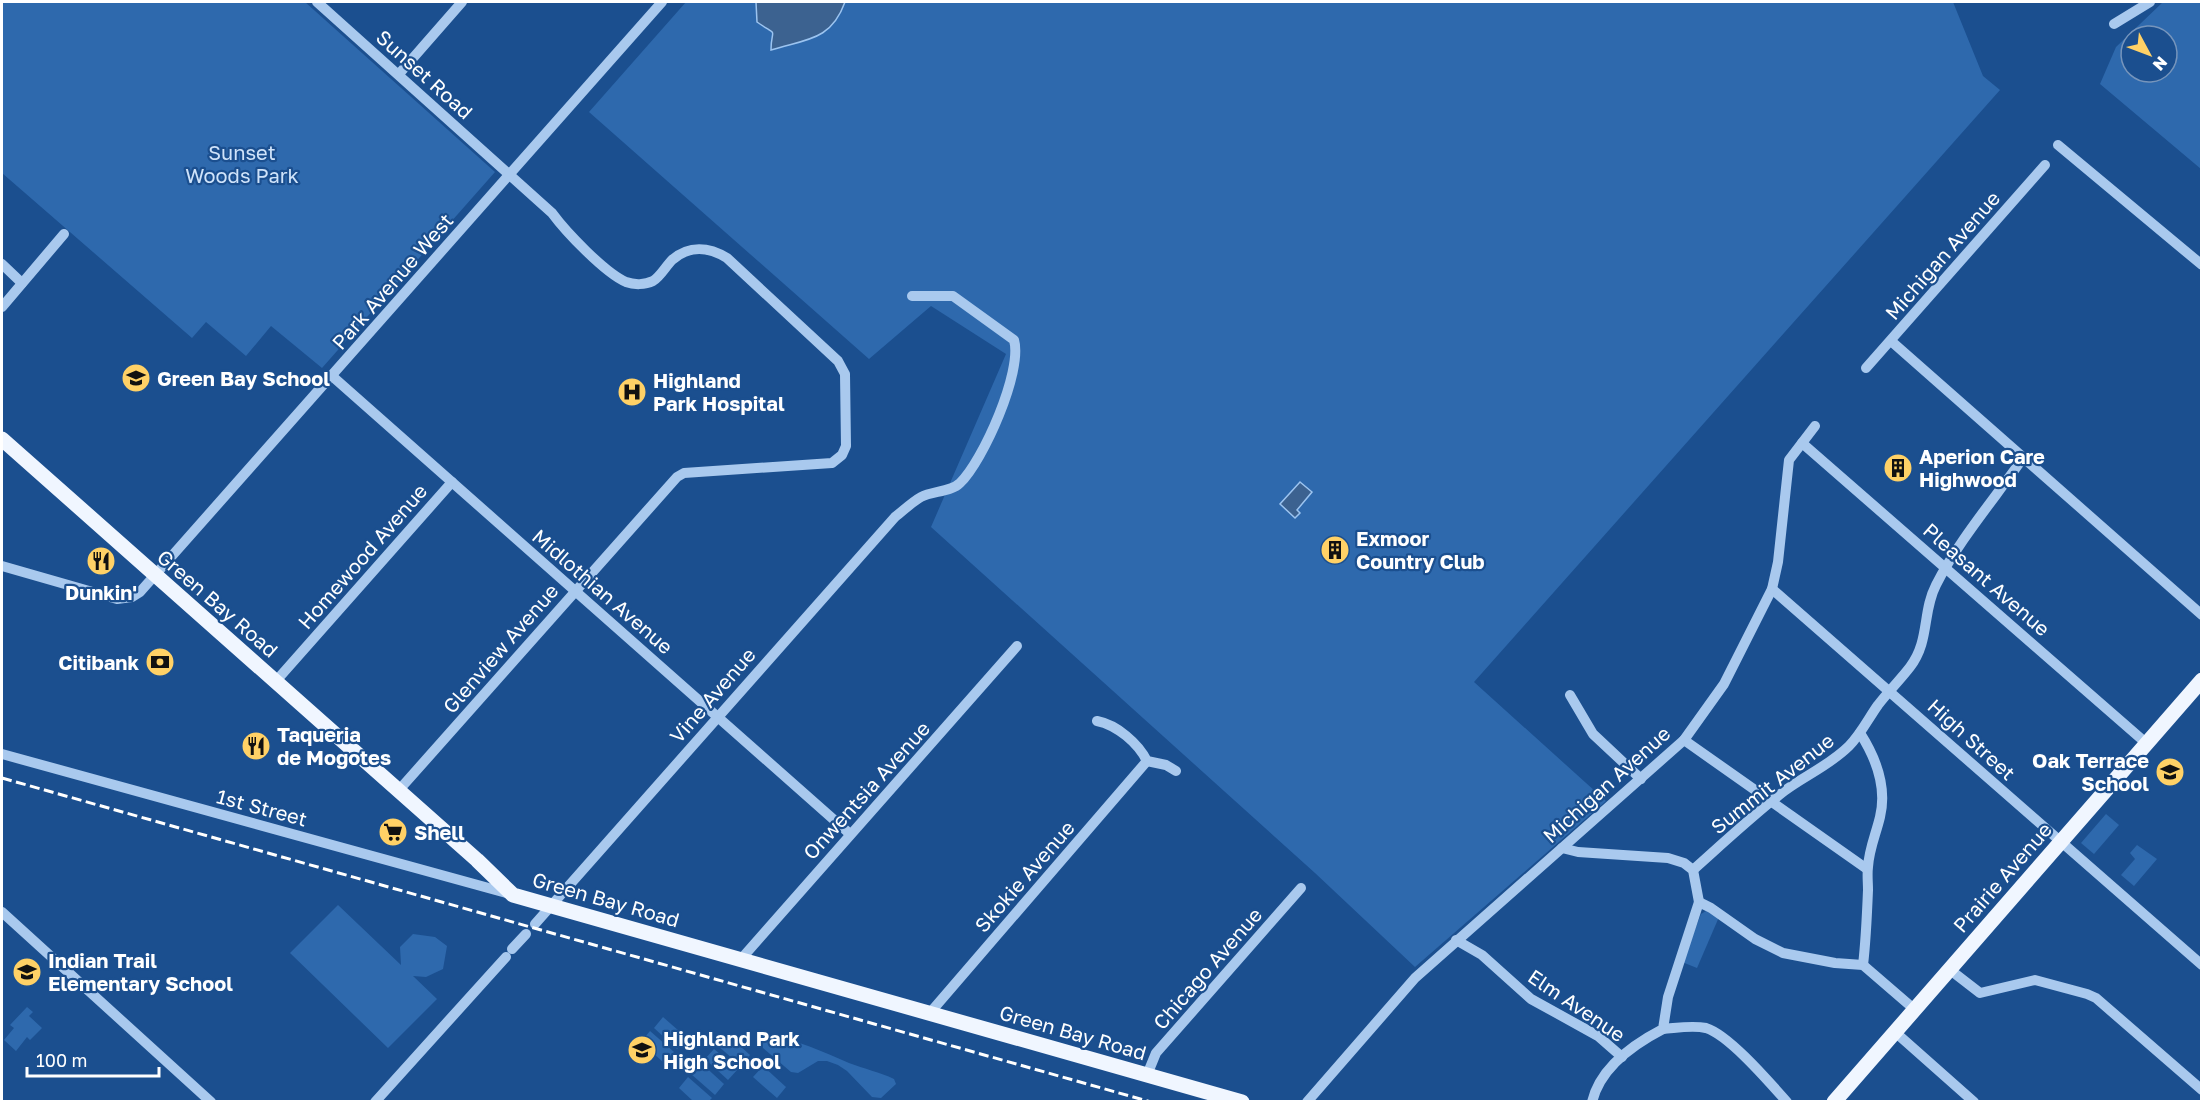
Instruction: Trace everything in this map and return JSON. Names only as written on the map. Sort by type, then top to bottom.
[{"type":"main road","name":"Green Bay Road","points":[[2,438],[513,894],[742,958],[929,1014],[1242,1101]]},
{"type":"main road","name":"Prairie Avenue","points":[[1834,1101],[2202,680]]},
{"type":"street","name":"Sunset Road","points":[[317,2],[509,175]]},
{"type":"street","points":[[399,74],[462,2]]},
{"type":"street","name":"Park Avenue West","points":[[2,566],[117,599],[132,597],[140,592],[662,2]]},
{"type":"street","points":[[2114,24],[2150,2]]},
{"type":"street","points":[[2058,144],[2202,265]]},
{"type":"street","name":"Michigan Avenue","points":[[1866,368],[2044,165]]},
{"type":"street","name":"Glenview Avenue","points":[[399,790],[677,477],[684,473],[832,463],[842,456],[846,446],[845,374],[838,361],[727,258],[714,250],[687,250],[672,260],[654,280],[636,284],[624,281],[608,270],[564,230],[552,213],[509,175]]},
{"type":"street","points":[[2,307],[64,234]]},
{"type":"street","points":[[2,264],[22,282]]},
{"type":"street","name":"Vine Avenue","points":[[535,924],[895,517],[922,496],[959,485],[986,447],[1014,364],[1016,354],[1014,340],[953,296],[912,296]]},
{"type":"street","points":[[1891,341],[2202,615]]},
{"type":"street","name":"Midlothian Avenue","points":[[332,376],[850,834]]},
{"type":"street","name":"Michigan Avenue","points":[[1307,1101],[1415,978],[1684,740],[1724,684],[1772,589],[1778,562],[1789,460],[1815,426]]},
{"type":"street","name":"Pleasant Avenue","points":[[1802,443],[2146,743]]},
{"type":"street","name":"Summit Avenue","points":[[1693,870],[1771,802],[1798,781],[1826,766],[1860,733],[1889,690],[1910,667],[1919,653],[1934,588],[1946,567],[2023,458]]},
{"type":"street","name":"Homewood Avenue","points":[[276,681],[452,482]]},
{"type":"street","name":"High Street","points":[[1772,589],[2200,961]]},
{"type":"street","name":"Onwentsia Avenue","points":[[742,958],[1017,646]]},
{"type":"street","points":[[1570,695],[1593,734],[1641,778]]},
{"type":"street","points":[[1097,721],[1109,724],[1137,746],[1147,761],[1166,765],[1176,771]]},
{"type":"street","points":[[1860,733],[1876,764],[1882,792],[1880,817],[1871,842],[1867,869],[1866,942],[1863,964]]},
{"type":"street","points":[[1684,740],[1867,869]]},
{"type":"street","name":"1st Street","points":[[2,754],[513,894]]},
{"type":"street","name":"Skokie Avenue","points":[[929,1014],[1147,761]]},
{"type":"street","points":[[1562,848],[1578,852],[1668,858],[1684,863],[1693,870],[1699,902],[1668,997],[1663,1029]]},
{"type":"street","name":"Chicago Avenue","points":[[1147,1075],[1156,1053],[1301,888]]},
{"type":"street","points":[[1699,902],[1755,939],[1783,953],[1835,963],[1863,964],[1914,1009]]},
{"type":"street","points":[[2,912],[211,1101]]},
{"type":"street","points":[[375,1101],[526,934]]},
{"type":"street","name":"Elm Avenue","points":[[1456,940],[1482,955],[1531,999],[1598,1036],[1622,1057]]},
{"type":"street","points":[[1949,969],[1980,993],[2035,980],[2096,998],[2202,1090]]},
{"type":"street","points":[[1592,1101],[1603,1075],[1622,1057],[1663,1029],[1696,1026],[1713,1031],[1753,1064],[1786,1101]]},
{"type":"street","points":[[1895,1032],[1974,1101]]},
{"type":"green space","name":"Sunset Woods Park","points":[[2,2],[305,2],[495,172],[322,368],[271,326],[246,356],[206,322],[192,338],[2,173]]},
{"type":"green space","name":"Exmoor Country Club","points":[[686,2],[1953,2],[1983,76],[2000,90],[1474,682],[1606,801],[1415,967],[1315,873],[931,527],[1006,354],[931,306],[869,359],[589,112]]},
{"type":"green space","points":[[2163,2],[2201,2],[2201,169],[2100,84],[2119,44],[2119,84],[2179,84],[2179,24],[2140,24]]},
{"type":"green space","points":[[2106,814],[2119,825],[2094,854],[2081,843]]},
{"type":"green space","points":[[2137,845],[2157,859],[2134,886],[2121,875],[2135,859],[2130,853]]},
{"type":"green space","points":[[338,905],[401,965],[400,947],[413,934],[435,937],[447,946],[443,969],[426,977],[413,976],[437,999],[388,1048],[290,953]]},
{"type":"green space","points":[[1706,911],[1719,917],[1697,968],[1682,962],[1701,914]]},
{"type":"green space","points":[[27,1007],[33,1012],[29,1016],[42,1028],[30,1040],[27,1037],[16,1051],[4,1040],[14,1028],[10,1025]]},
{"type":"green space","points":[[663,1017],[687,1038],[677,1049],[654,1028]]},
{"type":"green space","points":[[650,1031],[674,1052],[664,1063],[641,1042]]},
{"type":"green space","points":[[727,1034],[750,1055],[741,1066],[717,1045]]},
{"type":"green space","points":[[768,1036],[810,1046],[894,1079],[896,1084],[881,1098],[872,1097],[847,1071],[827,1061],[818,1061],[798,1073],[791,1072],[763,1048],[761,1042],[763,1037]]},
{"type":"green space","points":[[714,1049],[738,1069],[728,1080],[705,1059]]},
{"type":"green space","points":[[701,1063],[724,1084],[715,1095],[691,1074]]},
{"type":"green space","points":[[763,1066],[786,1087],[777,1098],[753,1077]]},
{"type":"green space","points":[[688,1077],[712,1098],[709,1101],[693,1101],[679,1088]]},
{"type":"shaded area","points":[[756,2],[845,2],[839,15],[825,31],[806,40],[771,50],[773,33],[757,22]]},
{"type":"shaded area","points":[[1300,482],[1312,492],[1297,510],[1300,513],[1295,518],[1280,504]]},
{"type":"railway","points":[[2,778],[1151,1102]]},
{"type":"place","name":"Green Bay School","points":[[136,378]]},
{"type":"place","name":"Highland Park Hospital","points":[[632,392]]},
{"type":"place","name":"Aperion Care Highwood","points":[[1898,468]]},
{"type":"place","name":"Exmoor Country Club","points":[[1335,550]]},
{"type":"place","name":"Dunkin'","points":[[101,561]]},
{"type":"place","name":"Citibank","points":[[160,662]]},
{"type":"place","name":"Taqueria de Mogotes","points":[[256,746]]},
{"type":"place","name":"Oak Terrace School","points":[[2170,772]]},
{"type":"place","name":"Shell","points":[[393,832]]},
{"type":"place","name":"Indian Trail Elementary School","points":[[27,972]]},
{"type":"place","name":"Highland Park High School","points":[[642,1050]]}]
